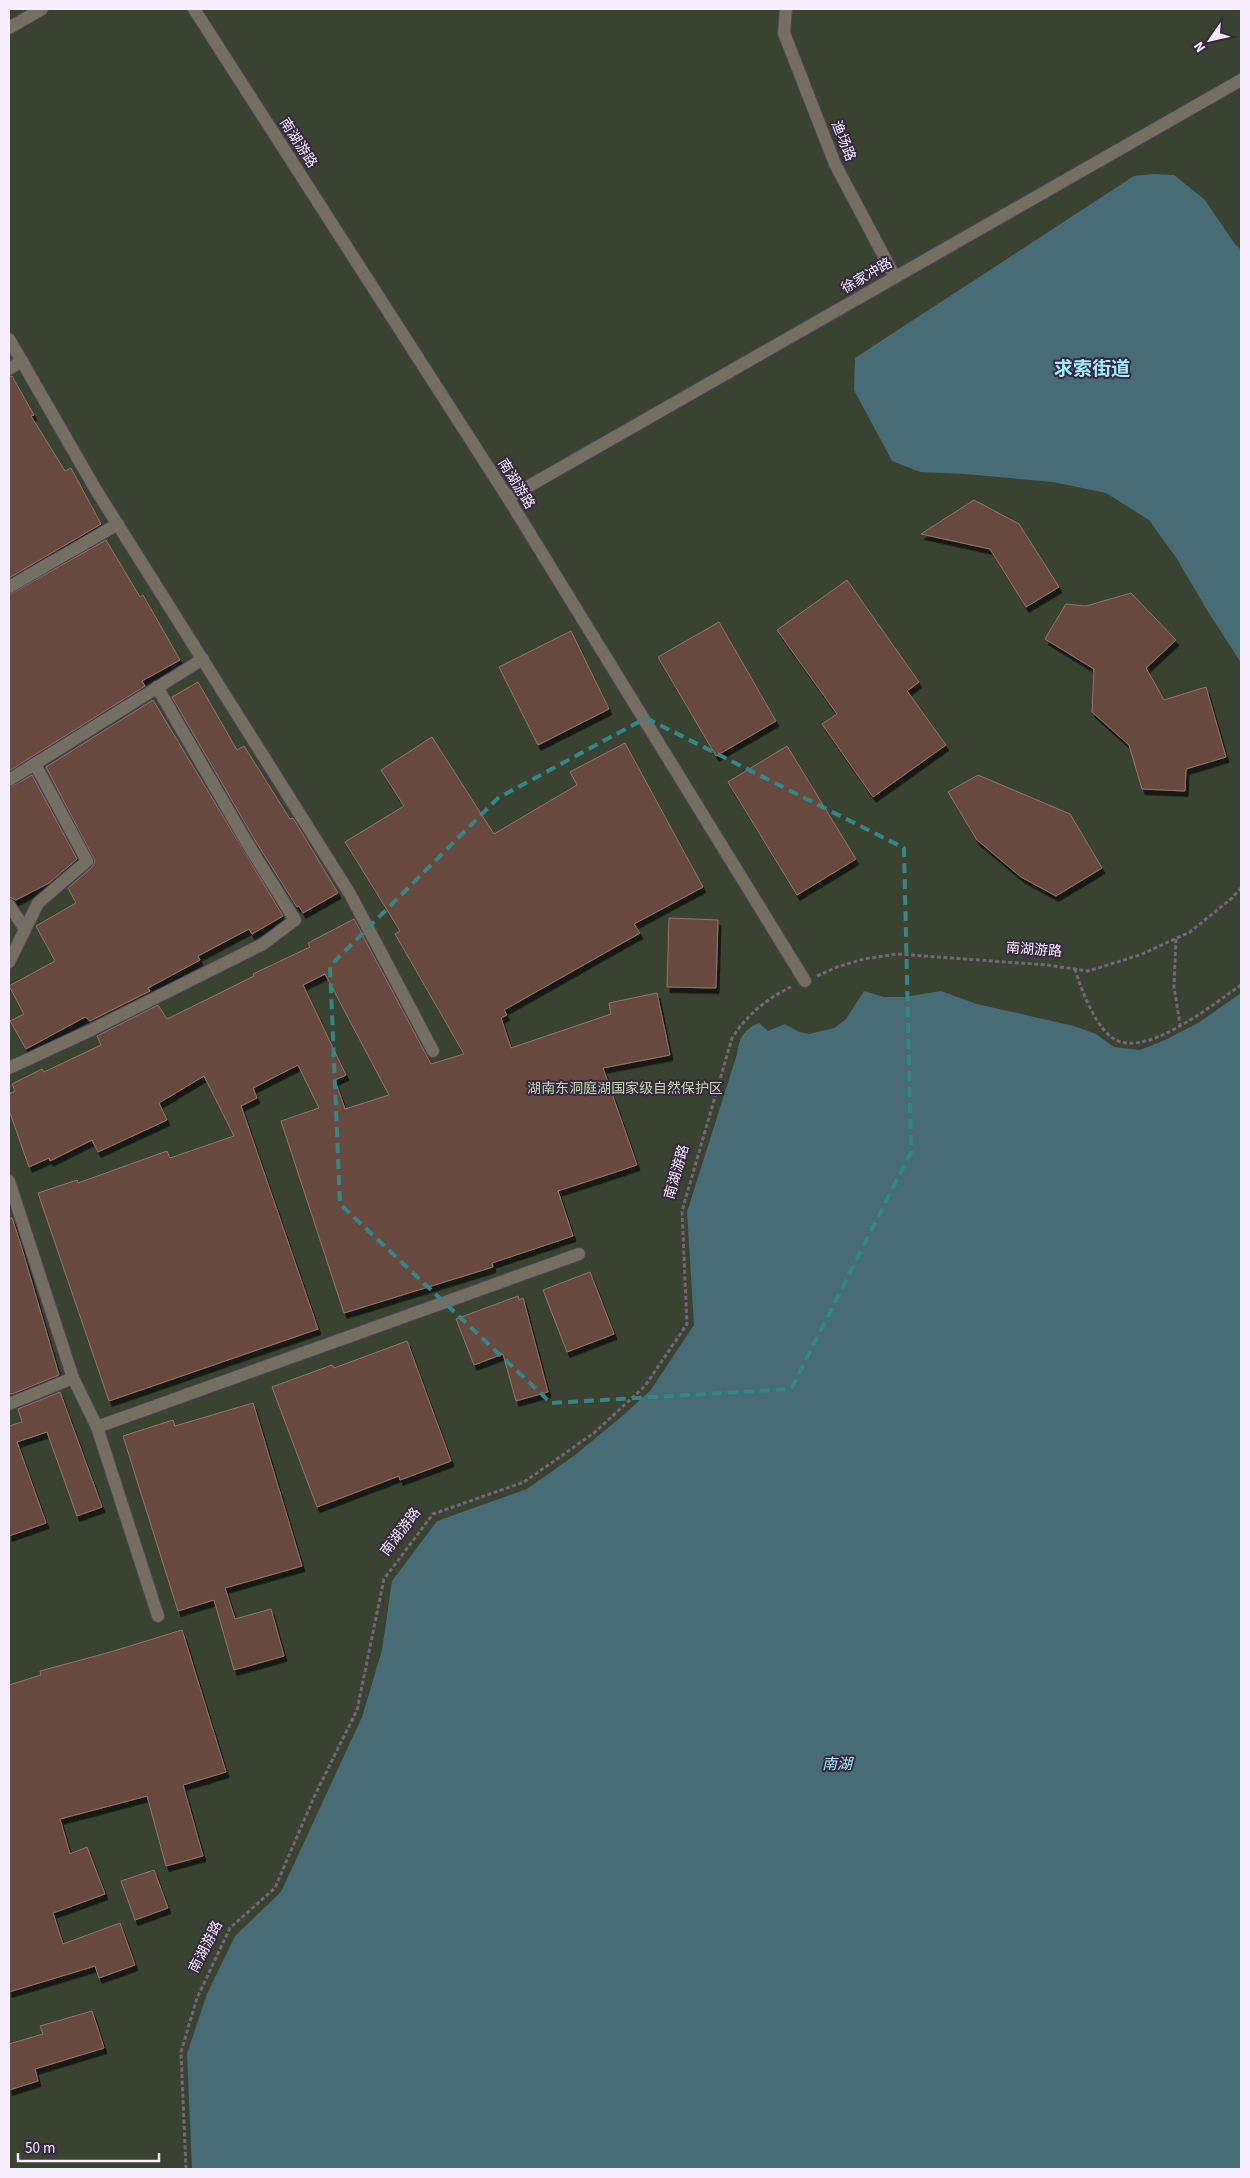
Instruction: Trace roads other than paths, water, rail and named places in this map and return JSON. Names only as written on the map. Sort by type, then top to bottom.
[{"type":"street","points":[[9,28],[42,9]]},
{"type":"street","name":"南湖游路","points":[[194,9],[508,498],[805,981]]},
{"type":"street","name":"渔场路","points":[[786,9],[784,33],[835,164],[896,277]]},
{"type":"street","name":"徐家冲路","points":[[508,498],[1241,80]]},
{"type":"street","points":[[9,339],[118,524],[350,894],[433,1051]]},
{"type":"street","points":[[9,370],[22,361]]},
{"type":"street","points":[[9,587],[118,524]]},
{"type":"street","points":[[9,780],[202,659]]},
{"type":"street","points":[[9,1068],[263,944],[295,920],[249,846],[157,687]]},
{"type":"street","points":[[9,962],[38,903],[87,861],[35,764]]},
{"type":"street","points":[[9,905],[25,929]]},
{"type":"street","points":[[9,1181],[73,1378],[97,1427],[158,1616]]},
{"type":"street","points":[[97,1427],[580,1254]]},
{"type":"street","points":[[9,1404],[73,1378]]},
{"type":"water","points":[[1153,174],[1174,175],[1204,199],[1241,250],[1241,663],[1177,559],[1149,520],[1106,493],[1053,482],[920,472],[892,461],[854,390],[855,358],[1134,176]]},
{"type":"water","name":"南湖","points":[[864,991],[884,997],[904,997],[941,991],[977,1004],[1074,1026],[1096,1034],[1114,1047],[1140,1050],[1198,1023],[1241,993],[1241,2169],[192,2169],[187,2054],[207,1994],[235,1936],[281,1892],[362,1717],[382,1650],[392,1581],[437,1521],[527,1489],[575,1455],[650,1391],[694,1325],[687,1212],[743,1035],[759,1023],[768,1031],[785,1024],[799,1032],[809,1034],[834,1028],[846,1019]]},
{"type":"district","name":"求索街道","points":[[1092,369]]},
{"type":"park label","name":"湖南东洞庭湖国家级自然保护区","points":[[625,1089]]}]
